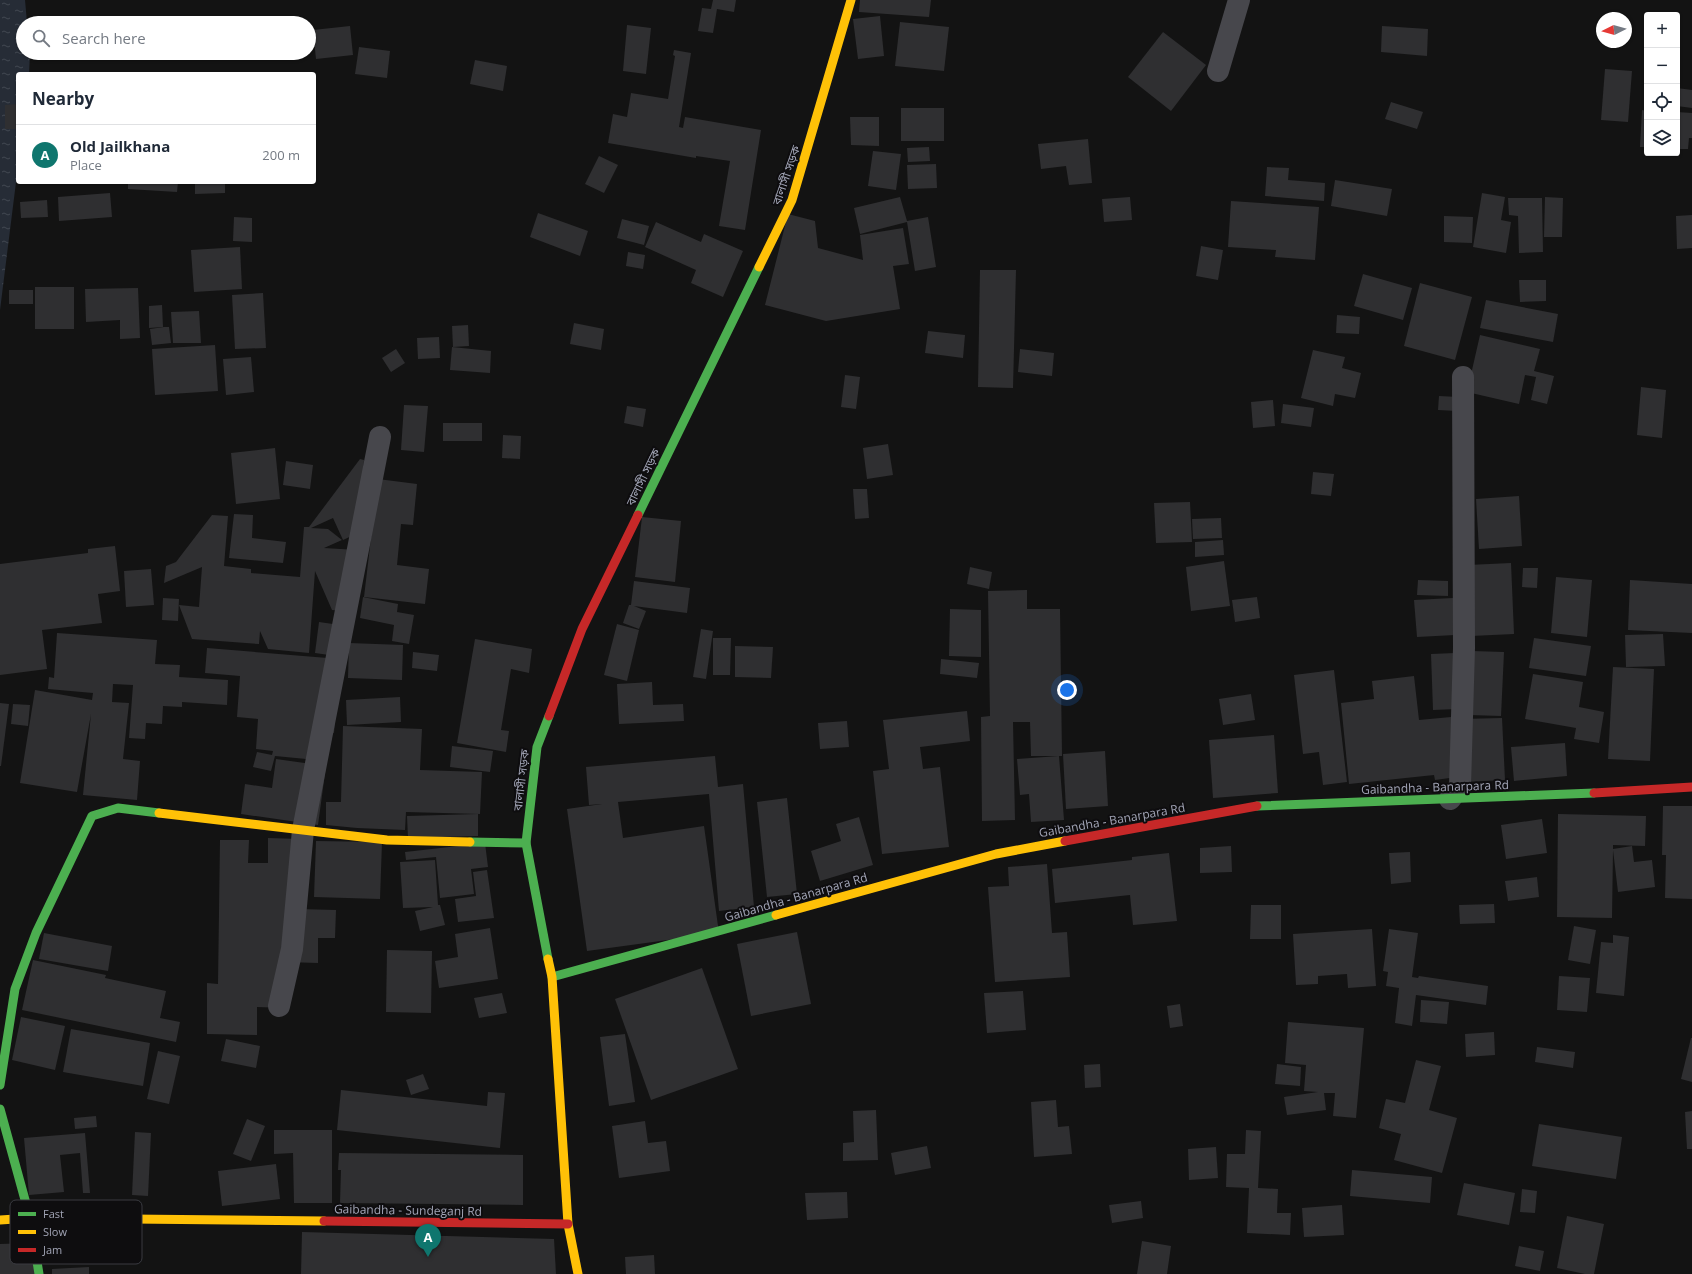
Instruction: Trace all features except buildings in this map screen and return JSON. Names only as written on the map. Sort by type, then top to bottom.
[{"type":"main road","name":"বালাসী সড়ক","points":[[552,977],[526,843],[539,739],[582,629],[792,200],[851,0]]},
{"type":"main road","name":"Gaibandha - Banarpara Rd","points":[[552,977],[996,854],[1255,806],[1616,792],[1692,787]]},
{"type":"main road","points":[[0,1084],[15,989],[36,933],[92,816],[118,808],[387,840],[526,843]]},
{"type":"main road","points":[[552,977],[568,1224],[578,1274]]},
{"type":"main road","points":[[0,1109],[25,1200]]},
{"type":"main road","name":"Gaibandha - Sundeganj Rd","points":[[0,1220],[10,1219]]},
{"type":"main road","name":"Gaibandha - Sundeganj Rd","points":[[142,1219],[568,1224]]},
{"type":"main road","points":[[37,1264],[39,1274]]},
{"type":"street","points":[[1218,71],[1238,0]]},
{"type":"street","points":[[1450,799],[1460,786],[1464,648],[1463,377]]},
{"type":"street","points":[[279,1006],[292,949],[303,830],[380,437]]},
{"type":"water","points":[[0,0],[25,0],[26,16],[16,16],[16,60],[30,60],[29,72],[16,72],[16,182],[0,310]]},
{"type":"traffic: fast","points":[[638,515],[759,267]]},
{"type":"traffic: fast","points":[[548,959],[526,843],[537,747],[549,716]]},
{"type":"traffic: fast","points":[[1257,806],[1594,793]]},
{"type":"traffic: fast","points":[[0,1085],[15,989],[36,933],[92,816],[118,808],[159,813]]},
{"type":"traffic: fast","points":[[470,842],[526,843]]},
{"type":"traffic: fast","points":[[552,977],[776,915]]},
{"type":"traffic: fast","points":[[0,1109],[25,1200]]},
{"type":"traffic: fast","points":[[37,1264],[39,1274]]},
{"type":"traffic: slow","points":[[759,267],[792,200],[851,0]]},
{"type":"traffic: slow","points":[[159,813],[387,840],[470,842]]},
{"type":"traffic: slow","points":[[776,915],[996,854],[1065,841]]},
{"type":"traffic: slow","points":[[548,959],[552,977],[568,1224],[578,1274]]},
{"type":"traffic: slow","points":[[0,1220],[10,1219]]},
{"type":"traffic: slow","points":[[142,1219],[324,1221]]},
{"type":"traffic: jam","points":[[549,716],[582,629],[638,515]]},
{"type":"traffic: jam","points":[[1594,793],[1692,787]]},
{"type":"traffic: jam","points":[[1065,841],[1257,806]]},
{"type":"traffic: jam","points":[[324,1221],[568,1224]]},
{"type":"place","name":"Old Jailkhana","points":[[428,1257]]}]
